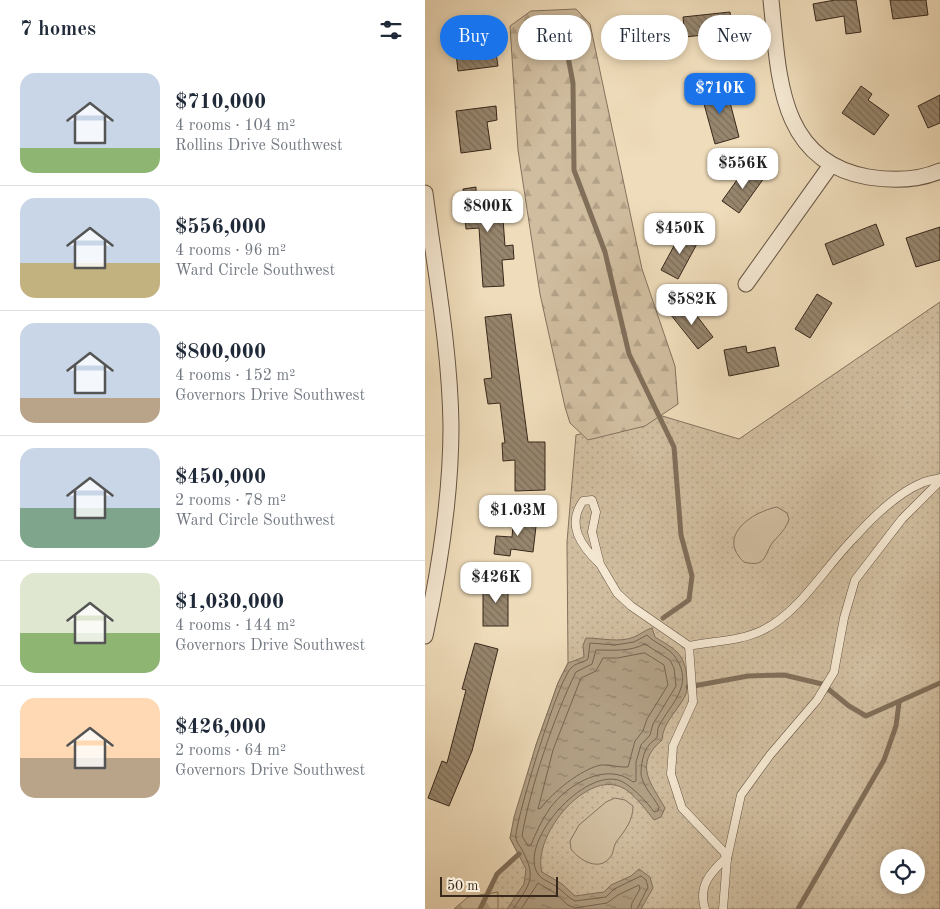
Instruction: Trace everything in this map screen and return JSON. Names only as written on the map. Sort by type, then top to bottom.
[{"type":"street","points":[[771,0],[782,91],[787,110],[801,137],[814,152],[831,165],[860,176],[885,180],[907,180],[940,172]]},
{"type":"street","points":[[746,284],[831,165]]},
{"type":"street","points":[[425,193],[444,336],[451,425],[448,503],[437,580],[425,636]]},
{"type":"lane","points":[[599,564],[592,532],[595,505],[592,500],[587,500],[583,501],[577,509],[575,529],[587,552],[599,564],[617,593],[631,606],[689,646],[741,638],[764,630],[785,615],[803,597],[854,537],[898,497],[922,482],[940,479]]},
{"type":"lane","points":[[723,909],[727,858],[741,795],[770,755],[817,700],[834,672],[844,618],[855,580],[902,519],[940,479]]},
{"type":"lane","points":[[689,646],[693,702],[673,746],[671,774],[682,808],[724,852],[727,858]]},
{"type":"lane","points":[[705,909],[702,891],[704,883],[727,858]]},
{"type":"green space","points":[[576,9],[582,15],[525,15],[531,11]]},
{"type":"green space","points":[[518,20],[518,60],[591,60],[591,29],[642,269],[675,366],[678,404],[645,426],[588,440],[570,423],[540,294],[518,150],[510,26]]},
{"type":"green space","points":[[940,302],[940,909],[480,909],[497,874],[518,854],[510,838],[536,745],[558,683],[568,663],[567,542],[576,435],[659,415],[739,439]]},
{"type":"green space","points":[[777,507],[787,513],[789,519],[783,531],[773,542],[764,559],[757,563],[744,562],[736,552],[734,543],[736,534],[748,520],[757,514]]},
{"type":"green space","points":[[615,798],[625,800],[633,806],[630,821],[616,843],[612,854],[606,861],[596,864],[584,861],[571,849],[570,841],[579,825],[606,802]]},
{"type":"green space","points":[[498,892],[498,909],[454,909],[468,897]]},
{"type":"water","points":[[652,628],[655,637],[673,648],[681,657],[687,677],[685,696],[668,722],[662,740],[653,749],[648,758],[647,774],[665,808],[661,817],[654,820],[638,800],[628,791],[618,786],[604,785],[590,789],[563,811],[552,826],[541,858],[542,872],[562,884],[575,896],[604,892],[611,885],[631,876],[639,869],[650,877],[653,888],[641,909],[507,909],[524,884],[526,869],[510,838],[514,817],[536,745],[558,683],[568,663],[584,657],[583,645],[586,638],[623,640]]},
{"type":"building","points":[[835,0],[856,0],[861,32],[846,34],[844,16],[816,21],[813,4]]},
{"type":"building","points":[[890,0],[926,0],[928,15],[893,19]]},
{"type":"building","points":[[730,12],[730,15],[702,15]]},
{"type":"building","points":[[698,15],[698,36],[688,37],[688,16]]},
{"type":"building","points":[[457,60],[497,60],[498,66],[458,71]]},
{"type":"building","points":[[861,86],[872,94],[868,100],[889,115],[874,135],[842,113]]},
{"type":"building","points":[[726,87],[739,137],[715,144],[701,93]]},
{"type":"building","points":[[940,95],[940,123],[928,128],[918,106]]},
{"type":"building","points":[[496,106],[497,120],[487,122],[491,149],[461,153],[456,111]]},
{"type":"building","points":[[747,166],[764,178],[739,213],[722,201]]},
{"type":"building","points":[[476,187],[476,194],[501,192],[505,246],[513,245],[514,259],[502,260],[504,286],[483,287],[479,228],[466,229],[463,189]]},
{"type":"building","points":[[876,224],[884,245],[833,265],[825,244]]},
{"type":"building","points":[[940,227],[940,260],[916,267],[906,238]]},
{"type":"building","points":[[682,231],[699,240],[678,279],[661,270]]},
{"type":"building","points":[[817,294],[832,303],[810,338],[795,329]]},
{"type":"building","points":[[687,303],[713,337],[698,349],[671,315]]},
{"type":"building","points":[[511,314],[528,442],[545,442],[545,490],[515,491],[515,460],[503,461],[502,443],[505,443],[500,403],[488,404],[484,379],[492,378],[485,317]]},
{"type":"building","points":[[746,346],[747,353],[775,347],[779,366],[729,376],[724,350]]},
{"type":"building","points":[[514,516],[537,518],[533,552],[511,549],[510,556],[494,554],[496,536],[512,537]]},
{"type":"building","points":[[483,581],[508,581],[508,626],[483,626]]},
{"type":"building","points":[[475,643],[498,649],[472,751],[449,806],[428,798],[442,761],[447,763],[466,690],[462,689]]},
{"type":"waterway","points":[[569,60],[573,83],[574,170],[605,252],[629,354],[674,447],[681,535],[692,576],[689,600],[663,618]]},
{"type":"waterway","points":[[688,687],[748,676],[784,675],[822,684],[849,706],[866,716],[940,683]]},
{"type":"waterway","points":[[798,909],[884,760],[896,726],[899,703]]},
{"type":"waterway","points":[[480,909],[497,874],[519,854]]}]
